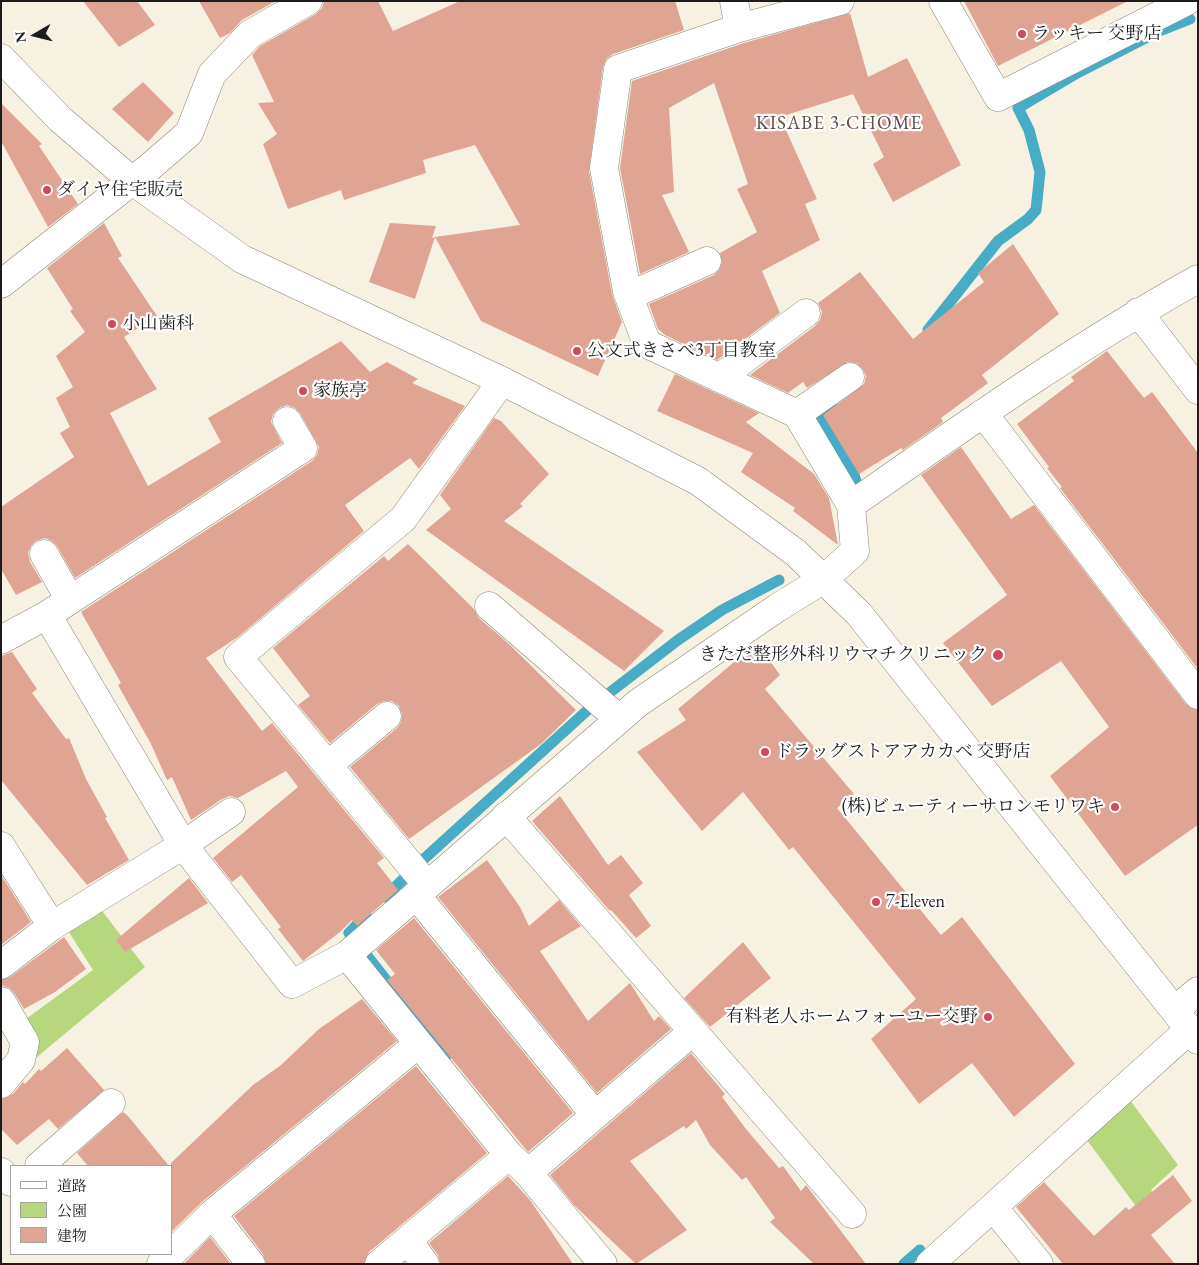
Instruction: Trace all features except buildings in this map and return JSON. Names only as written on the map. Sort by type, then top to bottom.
[{"type":"street","points":[[1,284],[189,133],[212,74],[250,34],[308,1]]},
{"type":"street","points":[[734,1],[739,28]]},
{"type":"street","points":[[47,615],[183,844],[292,984],[348,954],[618,718],[777,608],[824,579],[855,552],[851,505],[797,414],[648,344],[629,296],[604,168],[618,69],[739,28],[840,1]]},
{"type":"street","points":[[942,1],[998,96],[1188,1]]},
{"type":"street","points":[[1,58],[60,119],[132,180],[242,259],[502,381],[698,481],[796,553],[859,614],[1187,1026]]},
{"type":"street","points":[[629,296],[707,261]]},
{"type":"street","points":[[851,505],[983,413],[1138,312],[1198,279]]},
{"type":"street","points":[[1138,312],[1198,390]]},
{"type":"street","points":[[719,378],[806,313]]},
{"type":"street","points":[[797,414],[850,377]]},
{"type":"street","points":[[502,381],[403,519],[238,657],[398,850],[423,888],[595,1116]]},
{"type":"street","points":[[983,413],[1198,695]]},
{"type":"street","points":[[1,640],[47,615],[303,448],[286,421]]},
{"type":"street","points":[[44,554],[70,600]]},
{"type":"street","points":[[489,606],[618,718]]},
{"type":"street","points":[[328,765],[387,716]]},
{"type":"street","points":[[1,965],[52,926],[231,812]]},
{"type":"street","points":[[506,816],[852,1214]]},
{"type":"street","points":[[1,846],[52,926]]},
{"type":"street","points":[[348,954],[418,1044],[603,1264]]},
{"type":"street","points":[[930,1264],[1187,1026],[1198,991]]},
{"type":"street","points":[[1,1001],[25,1042],[21,1060],[1,1084]]},
{"type":"street","points":[[379,1264],[408,1240],[523,1167],[554,1151],[693,1031]]},
{"type":"street","points":[[172,1253],[212,1214],[418,1044]]},
{"type":"street","points":[[41,1165],[111,1103]]},
{"type":"street","points":[[1,1172],[10,1181]]},
{"type":"street","points":[[993,1207],[1039,1264]]},
{"type":"street","points":[[212,1214],[251,1264]]},
{"type":"street","points":[[408,1240],[425,1264]]},
{"type":"street","points":[[161,1264],[170,1255]]},
{"type":"green space","points":[[96,903],[145,967],[37,1057],[19,1024],[93,970],[63,923]]},
{"type":"green space","points":[[1124,1092],[1178,1165],[1151,1190],[1168,1217],[1152,1228],[1081,1132]]},
{"type":"waterway","points":[[928,330],[998,241],[1028,219],[1036,210],[1040,172],[1029,130],[1018,108],[1077,73],[1157,32],[1190,19]]},
{"type":"waterway","points":[[836,409],[821,421],[853,471],[858,488]]},
{"type":"waterway","points":[[385,897],[426,857],[591,707],[678,640],[722,610],[779,580]]},
{"type":"waterway","points":[[366,915],[349,933],[446,1056]]},
{"type":"waterway","points":[[904,1264],[920,1250]]},
{"type":"place","name":"ラッキー 交野店","points":[[1022,34]]},
{"type":"place","name":"ダイヤ住宅販売","points":[[47,190]]},
{"type":"place","name":"小山歯科","points":[[112,324]]},
{"type":"place","name":"公文式きさべ3丁目教室","points":[[577,351]]},
{"type":"place","name":"家族亭","points":[[303,391]]},
{"type":"place","name":"きただ整形外科リウマチクリニック","points":[[998,655]]},
{"type":"place","name":"ドラッグストアアカカベ 交野店","points":[[765,752]]},
{"type":"place","name":"(株)ビューティーサロンモリワキ","points":[[1115,807]]},
{"type":"place","name":"7-Eleven","points":[[876,902]]},
{"type":"place","name":"有料老人ホームフォーユー交野","points":[[988,1017]]},
{"type":"district","name":"KISABE 3-CHOME","points":[[839,124]]}]
